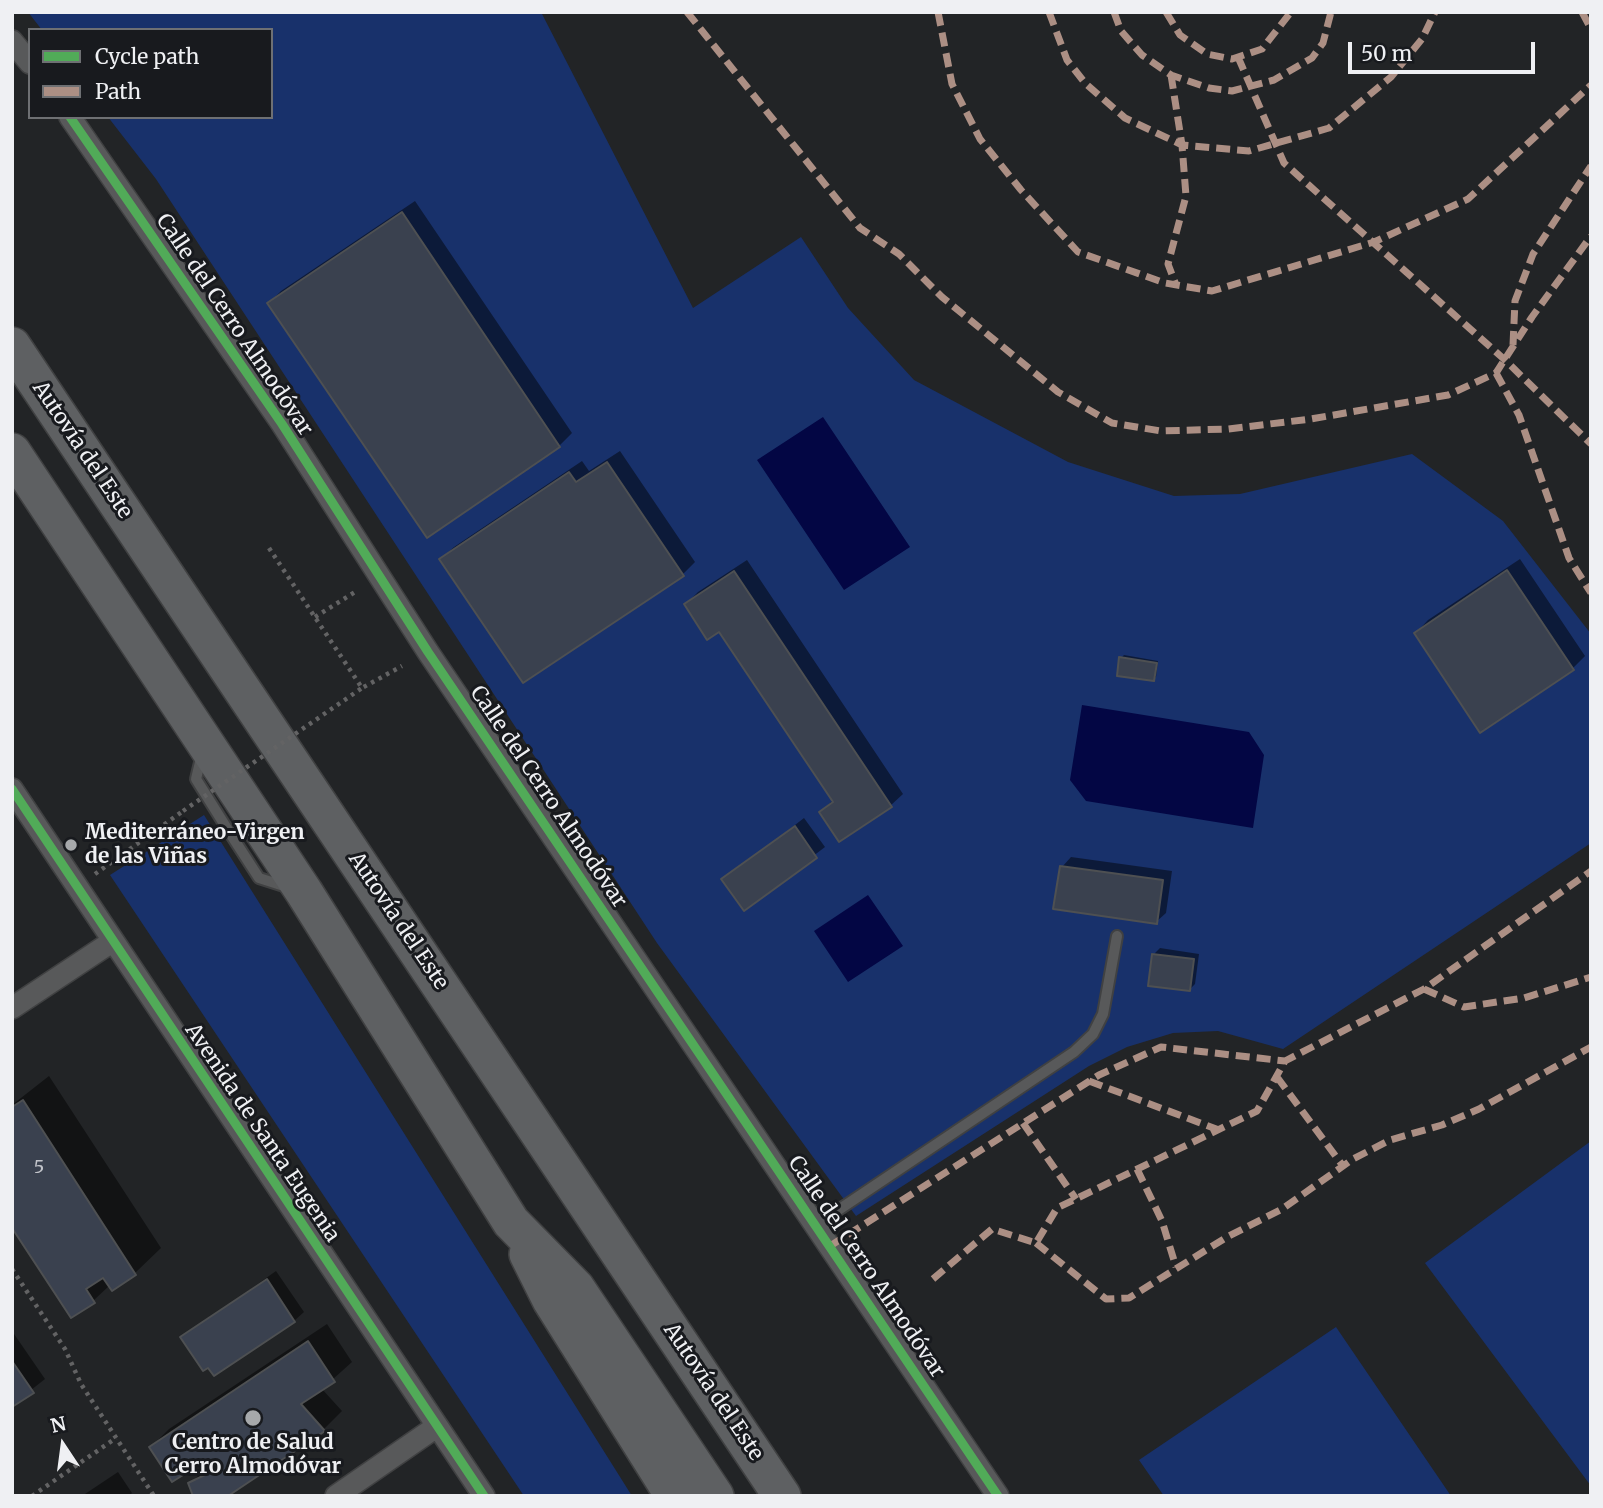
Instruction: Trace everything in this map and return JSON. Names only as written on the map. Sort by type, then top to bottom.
[{"type":"highway","name":"Autovía del Este","points":[[12,346],[782,1496]]},
{"type":"highway","points":[[12,452],[304,892],[511,1222],[551,1300],[674,1496]]},
{"type":"highway","points":[[511,1222],[576,1288],[715,1496]]},
{"type":"street","points":[[12,41],[28,61]]},
{"type":"street","name":"Calle del Cerro Almodóvar","points":[[71,119],[282,424],[428,652],[999,1496]]},
{"type":"street","name":"Avenida de Santa Eugenia","points":[[12,789],[484,1496]]},
{"type":"street","points":[[12,1008],[113,942]]},
{"type":"street","points":[[336,1496],[436,1427]]},
{"type":"lane","points":[[816,1225],[1074,1052],[1093,1034],[1103,1014],[1117,936]]},
{"type":"path","points":[[269,548],[362,688]]},
{"type":"path","points":[[315,617],[355,592]]},
{"type":"path","points":[[77,886],[362,688],[402,666]]},
{"type":"path","points":[[12,1269],[65,1349],[81,1384],[155,1496]]},
{"type":"path","points":[[32,1496],[116,1438]]},
{"type":"shaded area","points":[[28,12],[541,12],[693,308],[801,237],[848,308],[914,380],[1068,462],[1174,496],[1240,494],[1412,454],[1503,521],[1591,634],[1591,843],[1283,1049],[1218,1031],[1173,1033],[1127,1047],[1089,1066],[856,1216],[657,943],[156,179],[110,119],[273,119],[273,28],[40,28]]},
{"type":"shaded area","points":[[823,417],[910,547],[844,590],[757,460]]},
{"type":"shaded area","points":[[1082,705],[1249,732],[1264,755],[1253,828],[1086,801],[1070,780]]},
{"type":"shaded area","points":[[204,815],[632,1496],[524,1496],[110,875]]},
{"type":"shaded area","points":[[868,895],[903,946],[848,982],[814,931]]},
{"type":"shaded area","points":[[1591,1141],[1591,1486],[1425,1263]]},
{"type":"shaded area","points":[[1336,1327],[1451,1496],[1164,1496],[1139,1460]]},
{"type":"building","points":[[402,212],[560,447],[427,538],[267,303]]},
{"type":"building","points":[[607,462],[684,576],[523,683],[439,559],[569,472],[576,482]]},
{"type":"building","points":[[1507,570],[1574,670],[1480,733],[1414,633]]},
{"type":"building","points":[[734,571],[892,807],[839,842],[819,812],[833,802],[719,632],[707,640],[684,604]]},
{"type":"building","points":[[1119,657],[1157,663],[1154,681],[1117,676]]},
{"type":"building","points":[[795,826],[817,858],[744,911],[721,879]]},
{"type":"building","points":[[1060,866],[1163,880],[1157,924],[1053,909]]},
{"type":"building","points":[[1152,954],[1194,959],[1190,991],[1148,986]]},
{"type":"building","points":[[23,1100],[136,1275],[112,1291],[103,1278],[86,1289],[95,1303],[71,1318],[12,1228],[12,1107]]},
{"type":"building","points":[[267,1279],[295,1322],[214,1376],[208,1368],[203,1371],[180,1337]]},
{"type":"building","name":"Centro de Salud Cerro Almodóvar","points":[[308,1341],[335,1382],[301,1404],[325,1431],[228,1496],[193,1496],[188,1483],[209,1473],[202,1463],[172,1482],[149,1447]]},
{"type":"building","points":[[12,1361],[34,1393],[12,1407]]},
{"type":"marked path","points":[[687,12],[860,228],[899,254],[942,297],[1058,392],[1112,423],[1161,431],[1228,429],[1311,419],[1448,395],[1496,373],[1532,317],[1591,236]]},
{"type":"marked path","points":[[938,12],[952,84],[980,139],[1021,190],[1078,252],[1165,283],[1212,291],[1374,242],[1468,199],[1591,85]]},
{"type":"marked path","points":[[1049,12],[1067,60],[1085,83],[1125,118],[1182,145],[1249,151],[1329,128],[1391,77],[1422,39],[1435,12]]},
{"type":"marked path","points":[[1114,12],[1121,31],[1142,55],[1171,75],[1209,88],[1232,91],[1274,80],[1312,58],[1323,43],[1331,12]]},
{"type":"marked path","points":[[1166,12],[1180,35],[1207,54],[1232,59],[1262,49],[1291,12]]},
{"type":"marked path","points":[[1582,12],[1591,29]]},
{"type":"marked path","points":[[1238,57],[1284,163],[1505,360],[1591,444]]},
{"type":"marked path","points":[[1171,75],[1182,145],[1186,196],[1168,264],[1176,285]]},
{"type":"marked path","points":[[1513,345],[1515,301],[1533,254],[1591,166]]},
{"type":"marked path","points":[[1496,373],[1519,415],[1569,558],[1591,593]]},
{"type":"marked path","points":[[933,1279],[992,1229],[1036,1243],[1057,1208],[1257,1111],[1285,1061],[1424,989],[1591,871]]},
{"type":"marked path","points":[[1424,989],[1464,1007],[1524,998],[1591,977]]},
{"type":"marked path","points":[[830,1246],[1099,1075],[1161,1047],[1285,1061]]},
{"type":"marked path","points":[[1036,1243],[1106,1299],[1129,1298],[1227,1237],[1282,1209],[1353,1159],[1390,1140],[1442,1125],[1479,1109],[1591,1047]]},
{"type":"marked path","points":[[1277,1077],[1343,1166]]},
{"type":"marked path","points":[[1089,1081],[1219,1130]]},
{"type":"marked path","points":[[1023,1123],[1076,1199]]},
{"type":"marked path","points":[[1137,1169],[1162,1221],[1176,1267]]},
{"type":"cycle path","points":[[71,119],[282,424],[428,652],[998,1496]]},
{"type":"cycle path","points":[[12,789],[484,1496]]},
{"type":"place","name":"Mediterráneo-Virgen de las Viñas","points":[[71,845]]},
{"type":"place","name":"Centro de Salud Cerro Almodóvar","points":[[253,1418]]}]
